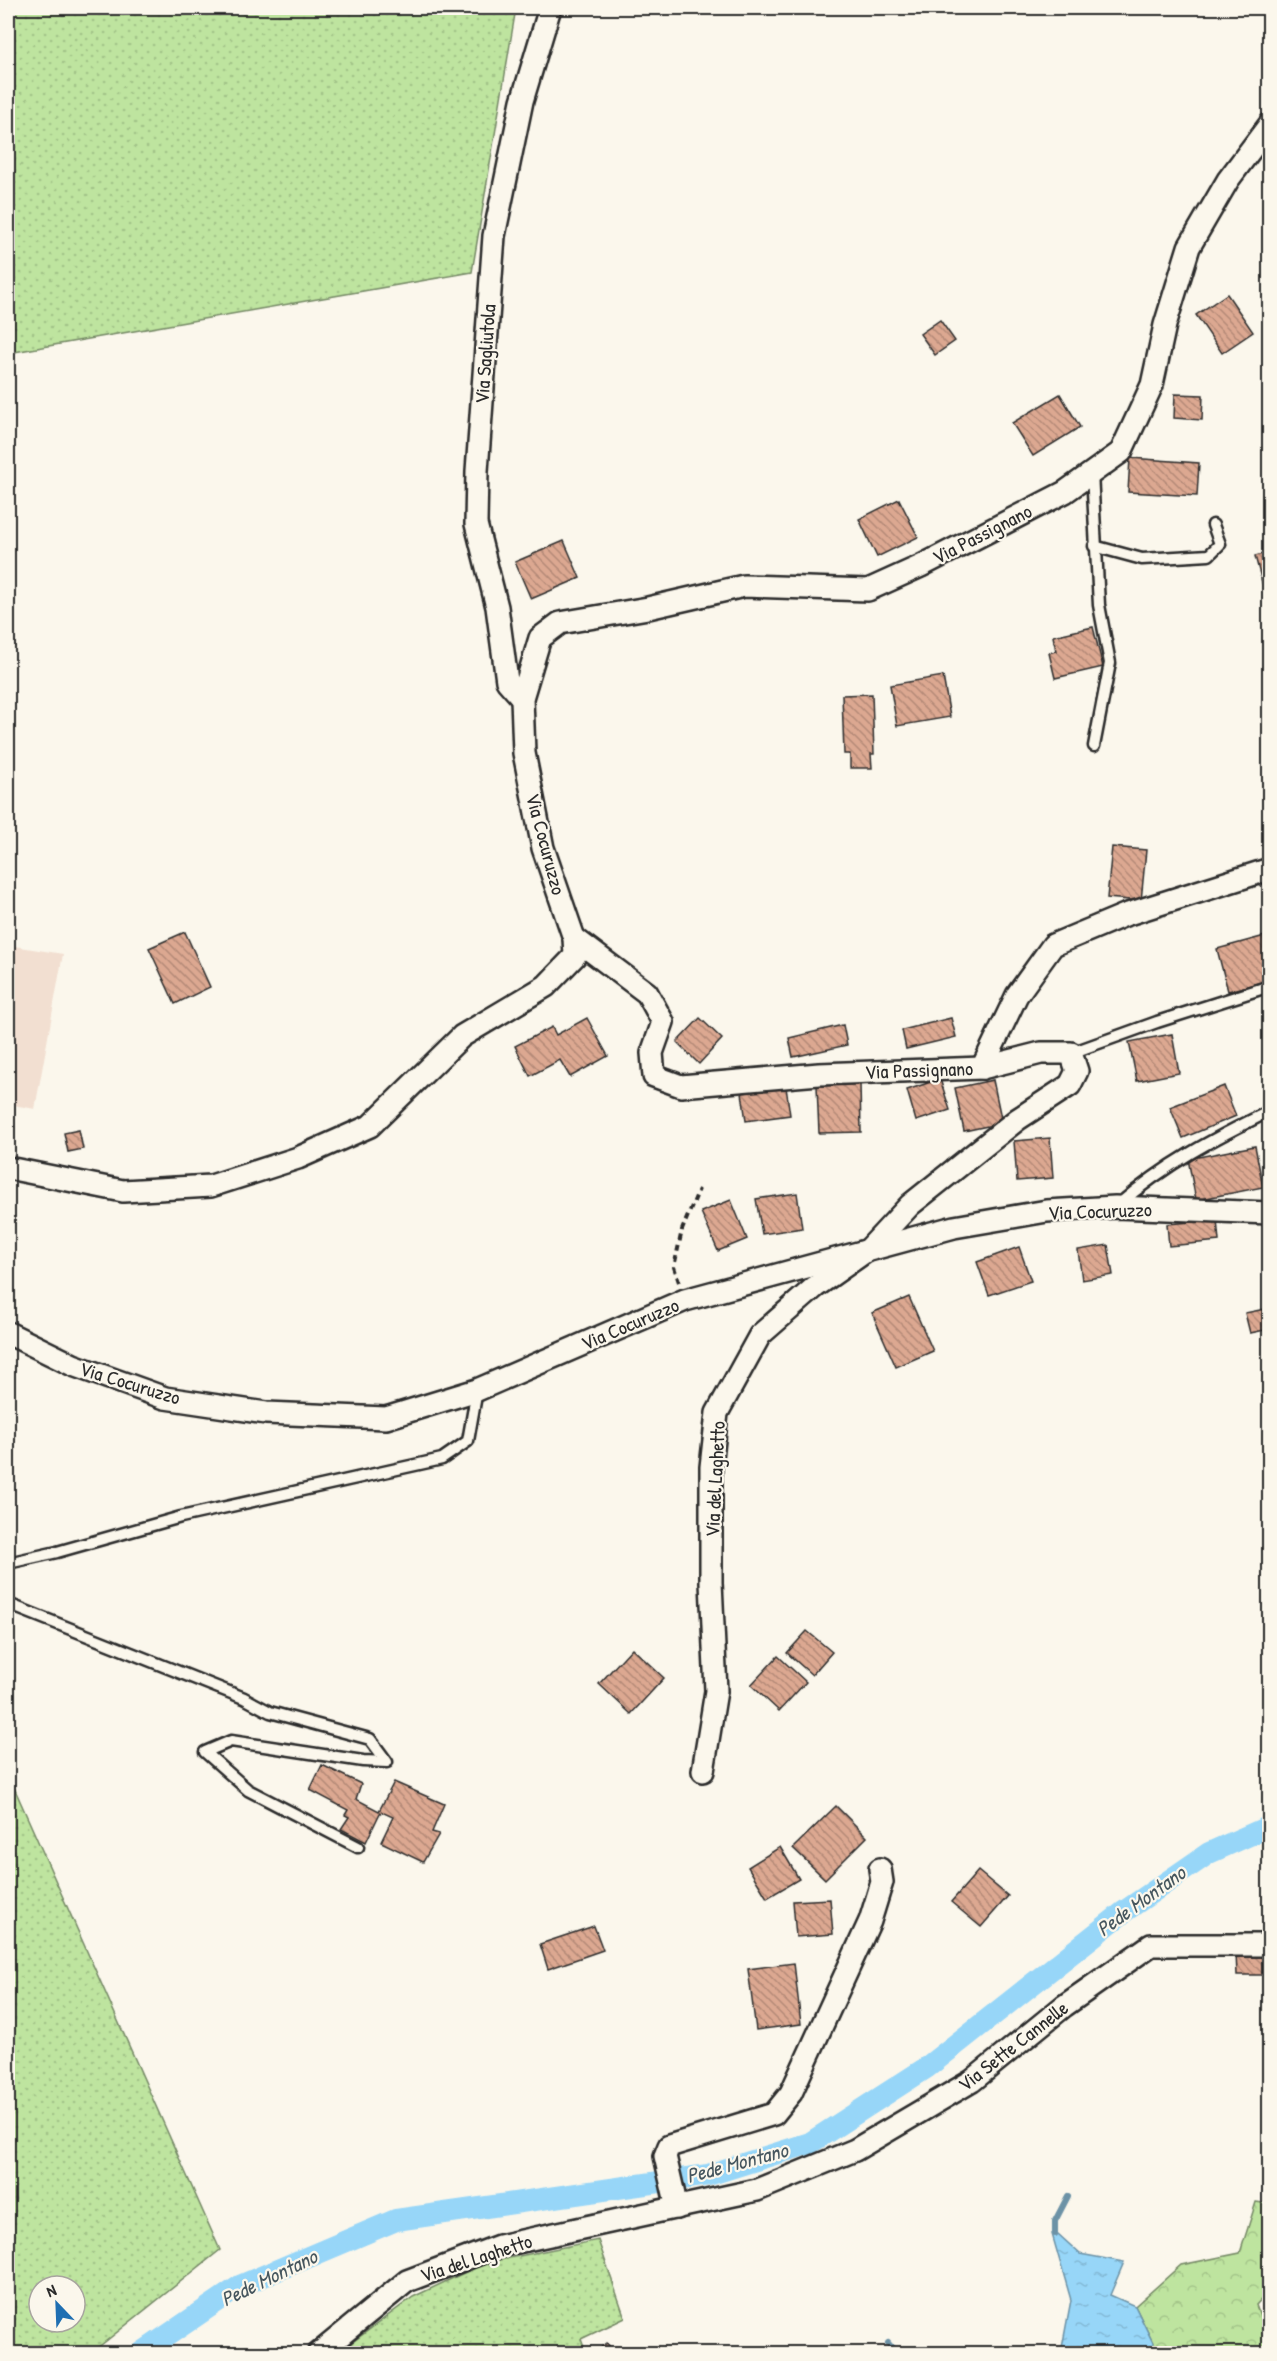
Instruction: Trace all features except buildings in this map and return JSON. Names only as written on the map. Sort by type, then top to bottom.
[{"type":"street","name":"Via Sagliutola","points":[[522,698],[507,681],[497,607],[476,524],[477,471],[494,236],[522,101],[550,8]]},
{"type":"street","name":"Via Passignano","points":[[522,698],[540,638],[560,623],[648,608],[744,586],[868,590],[921,566],[1065,492],[1121,452],[1152,385],[1165,325],[1189,247],[1228,180],[1269,124]]},
{"type":"street","name":"Via Cocuruzzo","points":[[522,698],[524,753],[543,848],[574,938]]},
{"type":"street","points":[[982,1068],[1017,995],[1053,945],[1125,915],[1269,869]]},
{"type":"street","name":"Via Passignano","points":[[574,938],[647,993],[663,1022],[652,1053],[654,1076],[681,1086],[819,1074],[982,1068],[1041,1053],[1071,1053]]},
{"type":"street","points":[[8,1168],[123,1191],[212,1186],[298,1158],[370,1126],[462,1036],[546,986],[575,956],[574,938]]},
{"type":"street","points":[[869,1249],[910,1205],[1018,1119],[1070,1085],[1077,1071],[1071,1053]]},
{"type":"street","name":"Via Cocuruzzo","points":[[8,1333],[73,1365],[165,1398],[266,1413],[386,1418],[477,1390],[685,1300],[965,1225],[1047,1211],[1115,1207],[1269,1214]]},
{"type":"street","name":"Via del Laghetto","points":[[703,1771],[716,1691],[711,1582],[711,1467],[717,1413],[760,1335],[815,1287],[869,1249]]},
{"type":"street","points":[[682,2204],[665,2156],[669,2146],[774,2114],[791,2093],[870,1921],[882,1882],[880,1869]]},
{"type":"street","name":"Via Sette Cannelle","points":[[682,2204],[757,2190],[855,2150],[972,2081],[1064,2006],[1151,1945],[1269,1945]]},
{"type":"street","name":"Via del Laghetto","points":[[318,2354],[407,2281],[499,2246],[682,2204]]},
{"type":"lane","points":[[1092,473],[1094,546],[1099,605],[1110,663],[1094,746]]},
{"type":"lane","points":[[1094,546],[1142,559],[1209,555],[1220,544],[1213,525]]},
{"type":"lane","points":[[1071,1053],[1269,986]]},
{"type":"lane","points":[[1115,1207],[1142,1184],[1191,1151],[1269,1111]]},
{"type":"lane","points":[[8,1563],[57,1552],[181,1516],[442,1459],[468,1441],[477,1390]]},
{"type":"lane","points":[[8,1604],[244,1698],[270,1712],[370,1739],[387,1762],[363,1761],[231,1741],[205,1752],[248,1790],[358,1847]]},
{"type":"path","points":[[685,1300],[674,1267],[682,1230],[699,1189]]},
{"type":"shaded area","points":[[8,945],[63,954],[35,1109],[8,1104]]},
{"type":"green space","points":[[8,8],[516,8],[472,272],[8,353]]},
{"type":"green space","points":[[8,1774],[220,2250],[91,2353],[8,2353]]},
{"type":"green space","points":[[1256,2202],[1269,2204],[1269,2291],[1256,2305],[1269,2341],[1269,2353],[1158,2353],[1135,2306],[1181,2265],[1240,2253]]},
{"type":"green space","points":[[598,2240],[625,2318],[581,2339],[586,2353],[338,2353],[413,2297],[485,2263]]},
{"type":"water","points":[[1052,2234],[1058,2234],[1080,2254],[1124,2262],[1110,2295],[1135,2306],[1158,2353],[1061,2353],[1071,2300]]},
{"type":"waterway","name":"Pede Montano","points":[[140,2354],[240,2286],[396,2220],[708,2175],[810,2143],[926,2068],[1125,1911],[1209,1853],[1270,1826]]},
{"type":"waterway","points":[[1055,2234],[1055,2221],[1068,2196]]},
{"type":"waterway","points":[[888,2343],[897,2354]]}]
